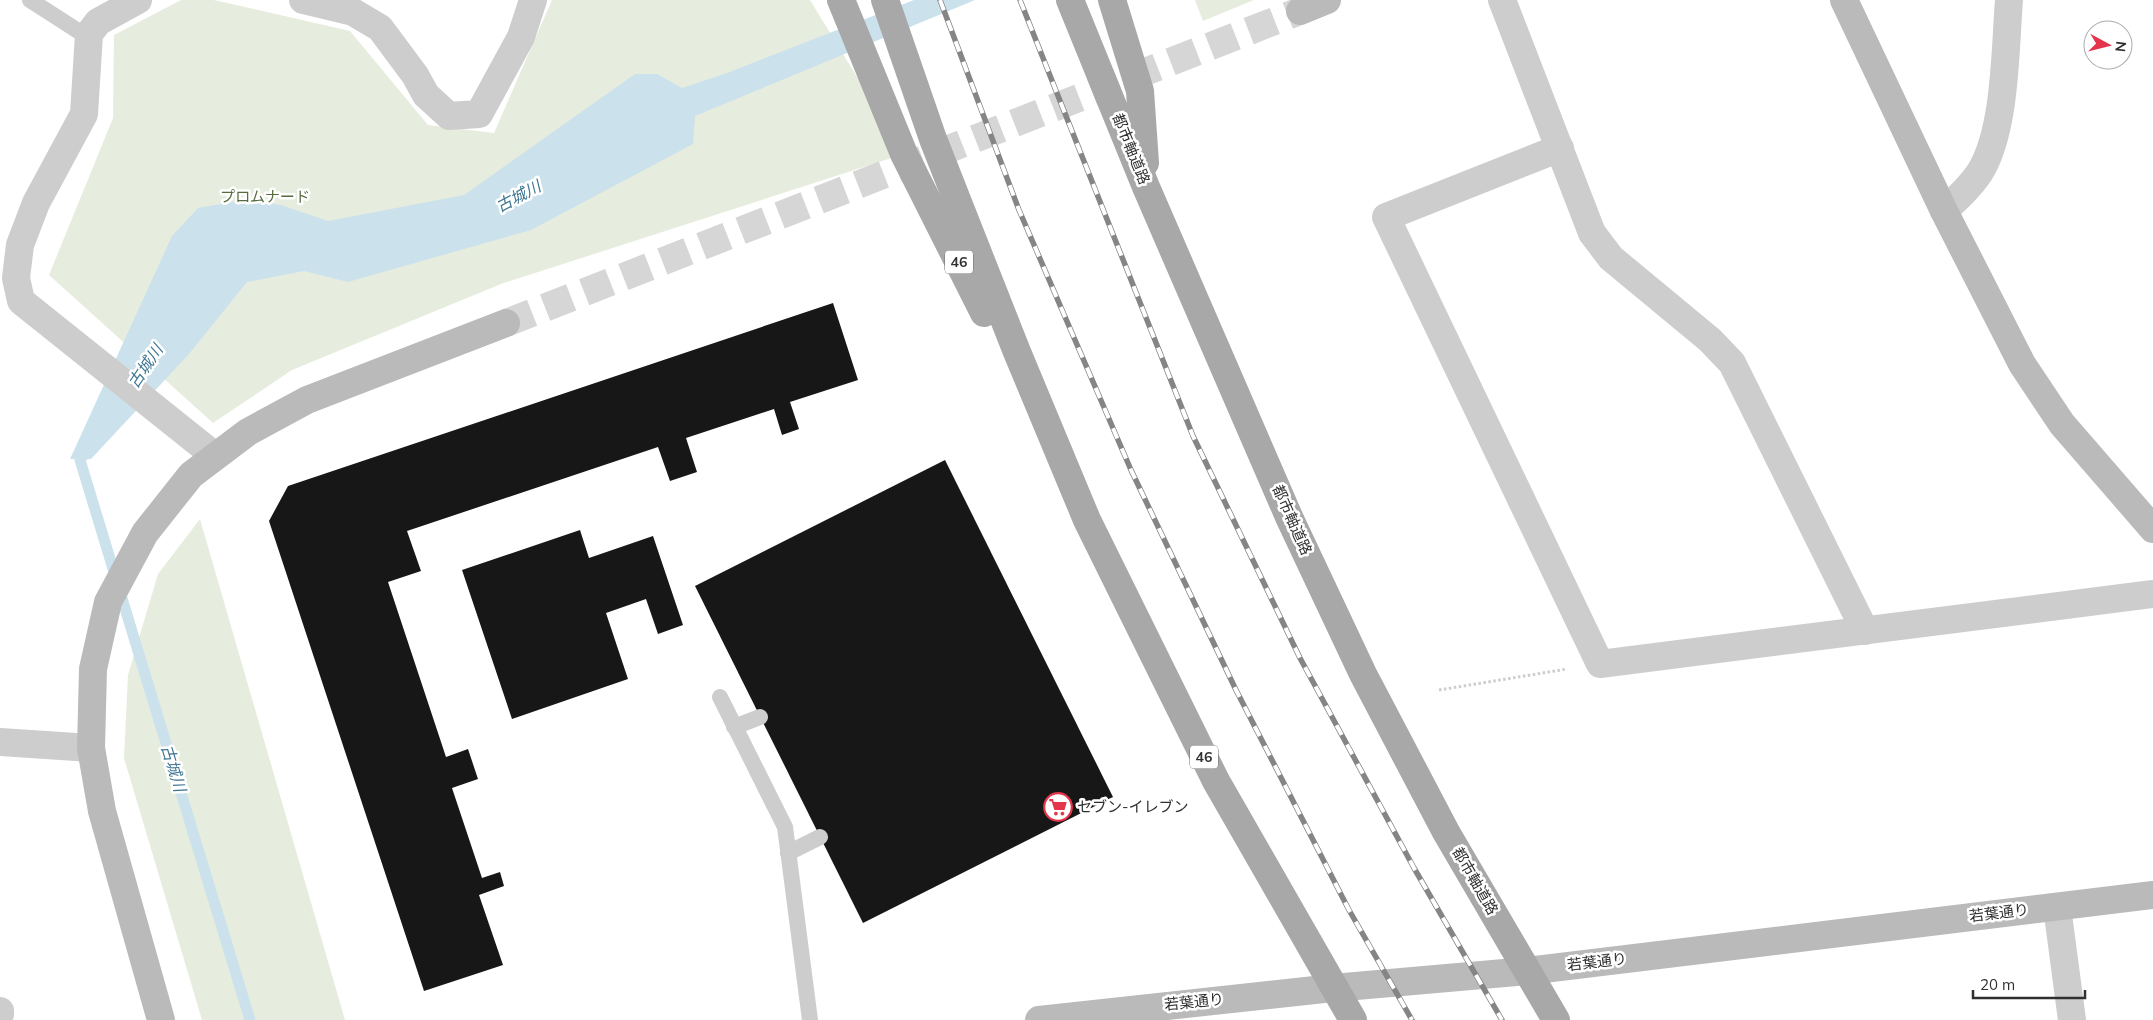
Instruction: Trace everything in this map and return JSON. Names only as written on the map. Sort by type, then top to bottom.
[{"type":"main road","name":"46","points":[[841,0],[904,154],[1216,781],[1352,1020]]},
{"type":"main road","name":"46","points":[[885,0],[933,140],[1017,352],[1087,520]]},
{"type":"main road","name":"都市軸道路","points":[[1070,0],[1146,187],[1289,516],[1363,674],[1446,832],[1556,1020]]},
{"type":"main road","points":[[1112,0],[1140,91],[1146,187]]},
{"type":"street","points":[[138,0],[98,22],[89,34],[84,114],[36,204],[20,245],[16,278],[21,301],[215,456]]},
{"type":"street","points":[[303,0],[353,12],[380,28],[416,75],[426,95],[449,116],[479,114],[521,37],[533,0]]},
{"type":"street","points":[[1300,10],[1327,0]]},
{"type":"street","points":[[1502,0],[1592,233],[1610,258],[1710,340],[1732,363],[1865,631]]},
{"type":"street","points":[[1844,0],[1944,211],[2022,364],[2062,424],[2153,529]]},
{"type":"street","points":[[1944,211],[1966,190],[1976,177],[1994,143],[2000,113],[2009,0]]},
{"type":"street","points":[[1560,148],[1386,217],[1600,664],[2153,594]]},
{"type":"street","points":[[161,1020],[102,812],[91,748],[93,669],[108,602],[144,533],[191,475],[248,432],[307,400],[506,322]]},
{"type":"street","points":[[0,742],[91,748]]},
{"type":"street","name":"若葉通り","points":[[1039,1020],[1333,988],[1528,971],[2153,895]]},
{"type":"street","points":[[2057,907],[2072,1020]]},
{"type":"lane","points":[[30,0],[90,38]]},
{"type":"lane","points":[[720,697],[785,827],[810,1020]]},
{"type":"lane","points":[[734,727],[760,717]]},
{"type":"lane","points":[[788,853],[820,837]]},
{"type":"path","points":[[1439,690],[1600,664]]},
{"type":"green space","name":"プロムナード","points":[[181,0],[214,0],[350,31],[428,125],[494,133],[552,0],[810,0],[904,154],[501,284],[292,370],[213,423],[49,275],[113,118],[114,35]]},
{"type":"green space","points":[[1195,0],[1254,0],[1203,21]]},
{"type":"green space","points":[[200,519],[345,1020],[202,1020],[124,758],[128,675],[158,574]]},
{"type":"water","points":[[914,0],[975,0],[695,116],[693,144],[531,230],[348,282],[304,271],[247,282],[189,354],[91,459],[70,459],[172,236],[198,208],[244,200],[281,205],[328,221],[464,195],[635,74],[657,74],[682,88],[727,73]]},
{"type":"building","points":[[833,303],[858,380],[790,402],[799,429],[782,435],[774,409],[686,438],[697,472],[670,481],[658,447],[407,531],[421,571],[388,582],[446,757],[468,749],[478,779],[452,788],[482,878],[500,872],[504,886],[479,895],[503,965],[424,991],[269,521],[288,486]]},
{"type":"building","points":[[945,460],[1113,797],[863,923],[695,586]]},
{"type":"building","points":[[580,530],[589,558],[653,536],[683,625],[658,634],[646,599],[606,613],[628,679],[512,719],[462,570]]},
{"type":"waterway","name":"古城川","points":[[89,447],[80,460],[250,1020]]},
{"type":"tunnel","points":[[506,323],[1300,11]]},
{"type":"railway","points":[[940,0],[1019,210],[1131,470],[1236,690],[1349,910],[1412,1020]]},
{"type":"railway","points":[[1020,0],[1193,436],[1300,658],[1414,868],[1502,1020]]},
{"type":"place","name":"セブン-イレブン","points":[[1058,807]]}]
